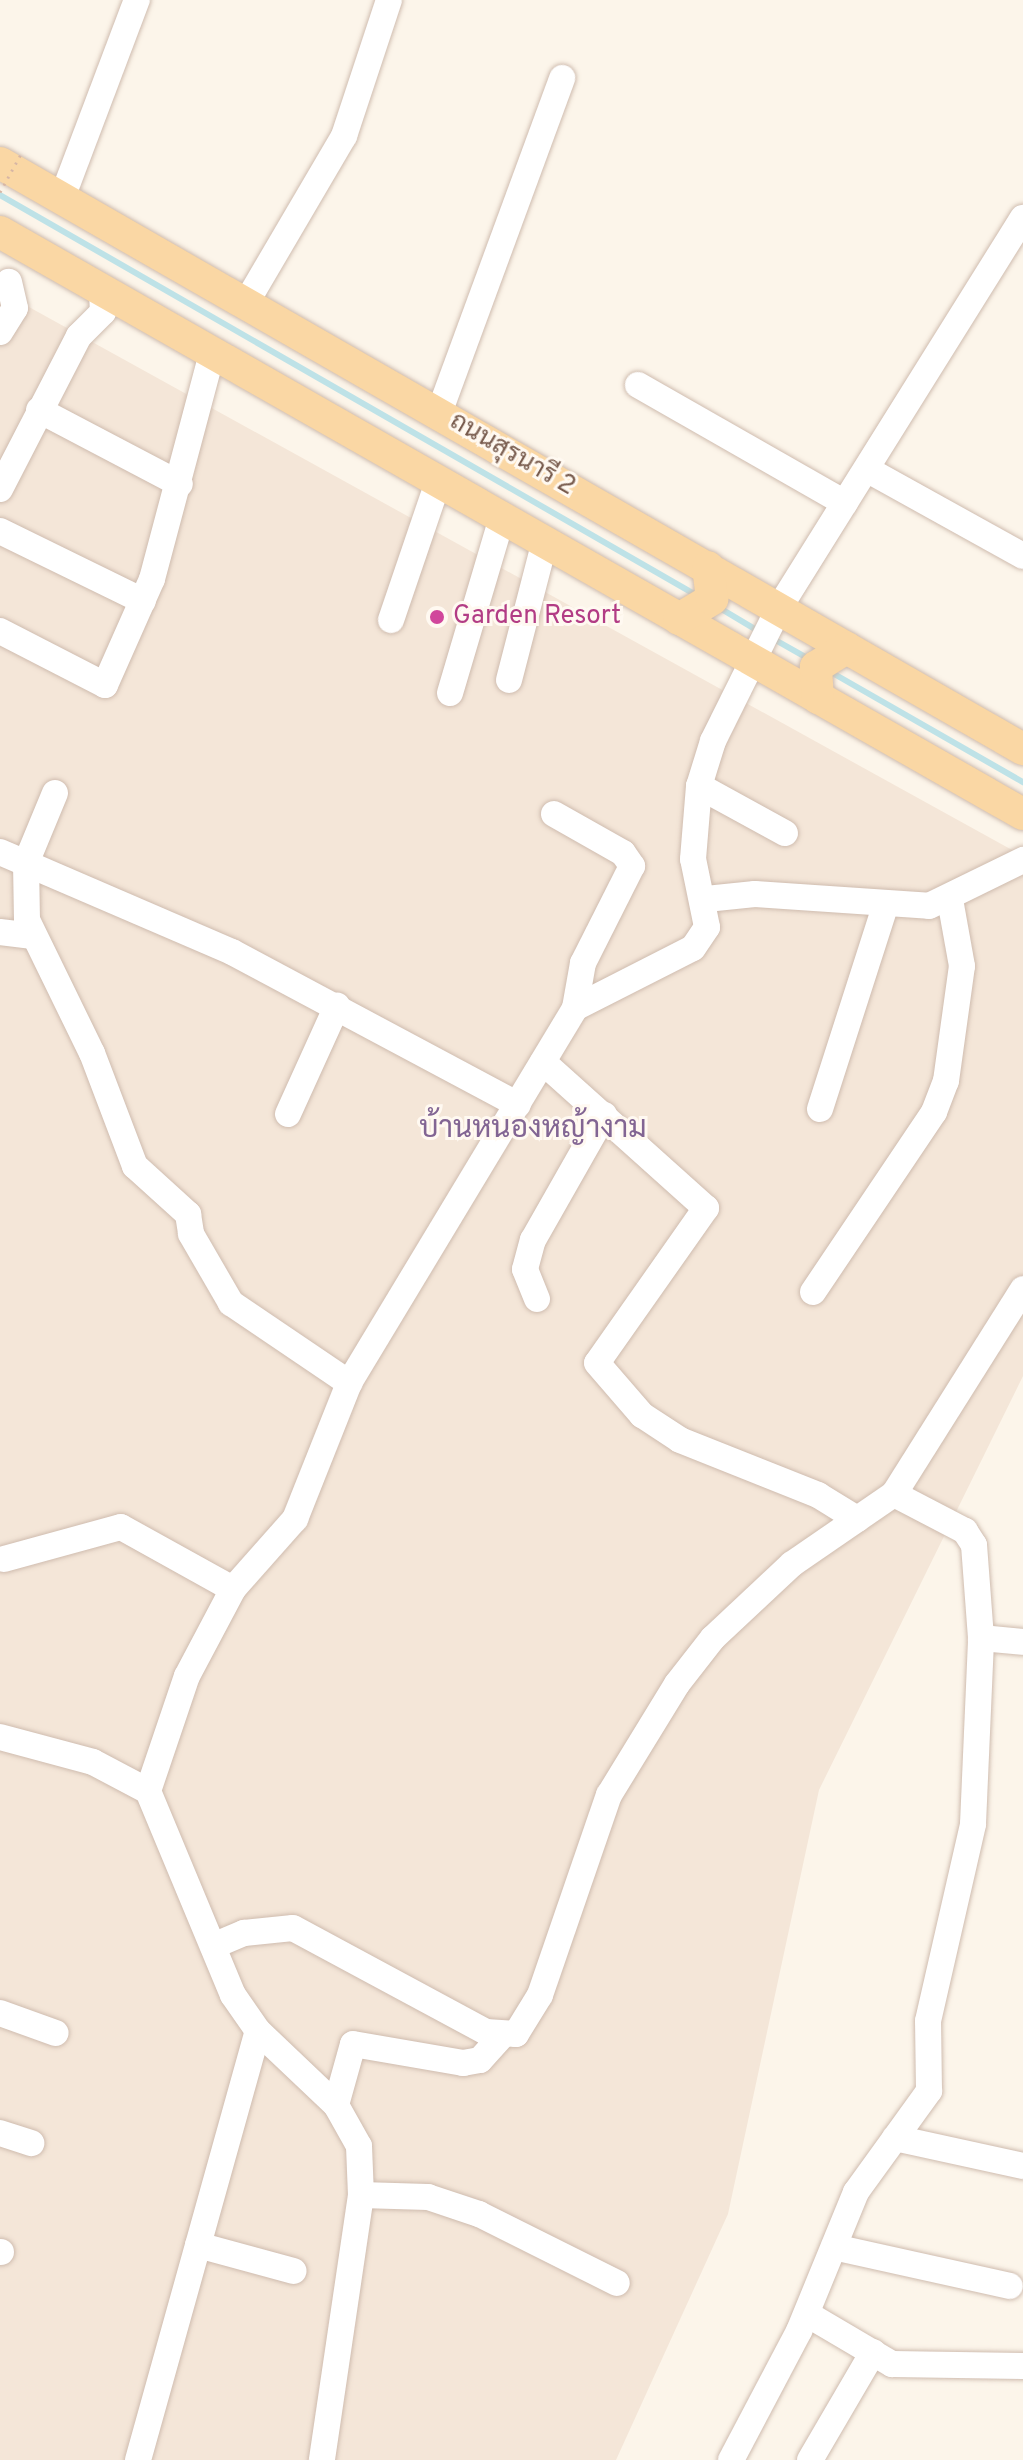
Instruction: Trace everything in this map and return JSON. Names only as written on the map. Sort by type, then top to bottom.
[{"type":"main road","name":"ถนนสุรนารี 2","points":[[10,158],[62,198],[439,413],[775,615],[827,670],[1023,814]]},
{"type":"main road","name":"ถนนสุรนารี 2","points":[[11,238],[438,482],[754,653],[827,670],[1023,749]]},
{"type":"main road","points":[[689,616],[712,599],[711,576]]},
{"type":"street","points":[[62,198],[137,0]]},
{"type":"street","points":[[246,303],[344,136],[389,0]]},
{"type":"street","points":[[439,413],[562,78]]},
{"type":"street","points":[[575,1008],[693,948],[707,927],[706,899],[693,859],[699,786],[754,653],[1023,218]]},
{"type":"street","points":[[0,332],[15,308],[5,284],[25,259],[11,238]]},
{"type":"street","points":[[0,489],[79,336],[103,312],[102,290]]},
{"type":"street","points":[[0,631],[105,685],[143,601],[180,484],[212,353]]},
{"type":"street","points":[[638,385],[845,503]]},
{"type":"street","points":[[39,410],[180,484]]},
{"type":"street","points":[[868,470],[1023,556]]},
{"type":"street","points":[[391,620],[438,482]]},
{"type":"street","points":[[450,693],[502,517]]},
{"type":"street","points":[[0,531],[143,601]]},
{"type":"street","points":[[509,680],[545,541]]},
{"type":"street","points":[[699,786],[785,833]]},
{"type":"street","points":[[55,793],[26,863],[31,936],[92,1053],[135,1166],[188,1214],[191,1234],[231,1303],[349,1383]]},
{"type":"street","points":[[148,1791],[187,1676],[233,1589],[295,1519],[349,1383],[575,1008],[583,963],[632,866],[623,853],[554,814]]},
{"type":"street","points":[[0,852],[232,952],[518,1105]]},
{"type":"street","points":[[706,899],[755,894],[885,906],[950,899],[1023,860]]},
{"type":"street","points":[[813,1292],[934,1112],[946,1081],[962,966],[950,899]]},
{"type":"street","points":[[820,1109],[885,906]]},
{"type":"street","points":[[0,932],[31,936]]},
{"type":"street","points":[[288,1114],[337,1006]]},
{"type":"street","points":[[543,1062],[706,1208],[597,1363],[642,1415],[680,1440],[818,1495],[857,1519]]},
{"type":"street","points":[[537,1299],[525,1269],[533,1240],[604,1115]]},
{"type":"street","points":[[336,2105],[353,2044],[463,2063],[480,2060],[500,2038],[516,2034],[540,1995],[609,1795],[677,1684],[713,1638],[792,1564],[894,1494],[1023,1289]]},
{"type":"street","points":[[731,2460],[807,2314],[856,2192],[929,2091],[928,2021],[973,1824],[981,1638],[974,1545],[965,1531],[894,1494]]},
{"type":"street","points":[[4,1559],[121,1527],[233,1589]]},
{"type":"street","points":[[981,1638],[1023,1642]]},
{"type":"street","points":[[0,1737],[93,1762],[148,1791],[213,1946],[258,2031],[336,2105],[359,2146],[361,2195],[322,2460]]},
{"type":"street","points":[[213,1946],[244,1933],[293,1928],[500,2038]]},
{"type":"street","points":[[0,2013],[56,2033]]},
{"type":"street","points":[[138,2460],[258,2031]]},
{"type":"street","points":[[0,2133],[31,2143]]},
{"type":"street","points":[[895,2138],[1023,2166]]},
{"type":"street","points":[[361,2195],[428,2197],[479,2214],[617,2283]]},
{"type":"street","points":[[198,2245],[294,2271]]},
{"type":"street","points":[[834,2247],[1010,2286]]},
{"type":"street","points":[[807,2314],[892,2364],[1023,2366]]},
{"type":"street","points":[[810,2460],[873,2352]]},
{"type":"path","points":[[0,192],[10,158]]},
{"type":"shaded area","points":[[0,291],[1023,856],[1023,1376],[819,1790],[728,2214],[616,2460],[0,2460]]},
{"type":"waterway","points":[[0,195],[698,596]]},
{"type":"waterway","points":[[718,607],[760,632]]},
{"type":"waterway","points":[[770,637],[809,659]]},
{"type":"waterway","points":[[829,671],[1023,782]]},
{"type":"place","name":"Garden Resort","points":[[437,617]]},
{"type":"district","name":"บ้านหนองหญ้างาม","points":[[533,1130]]}]
